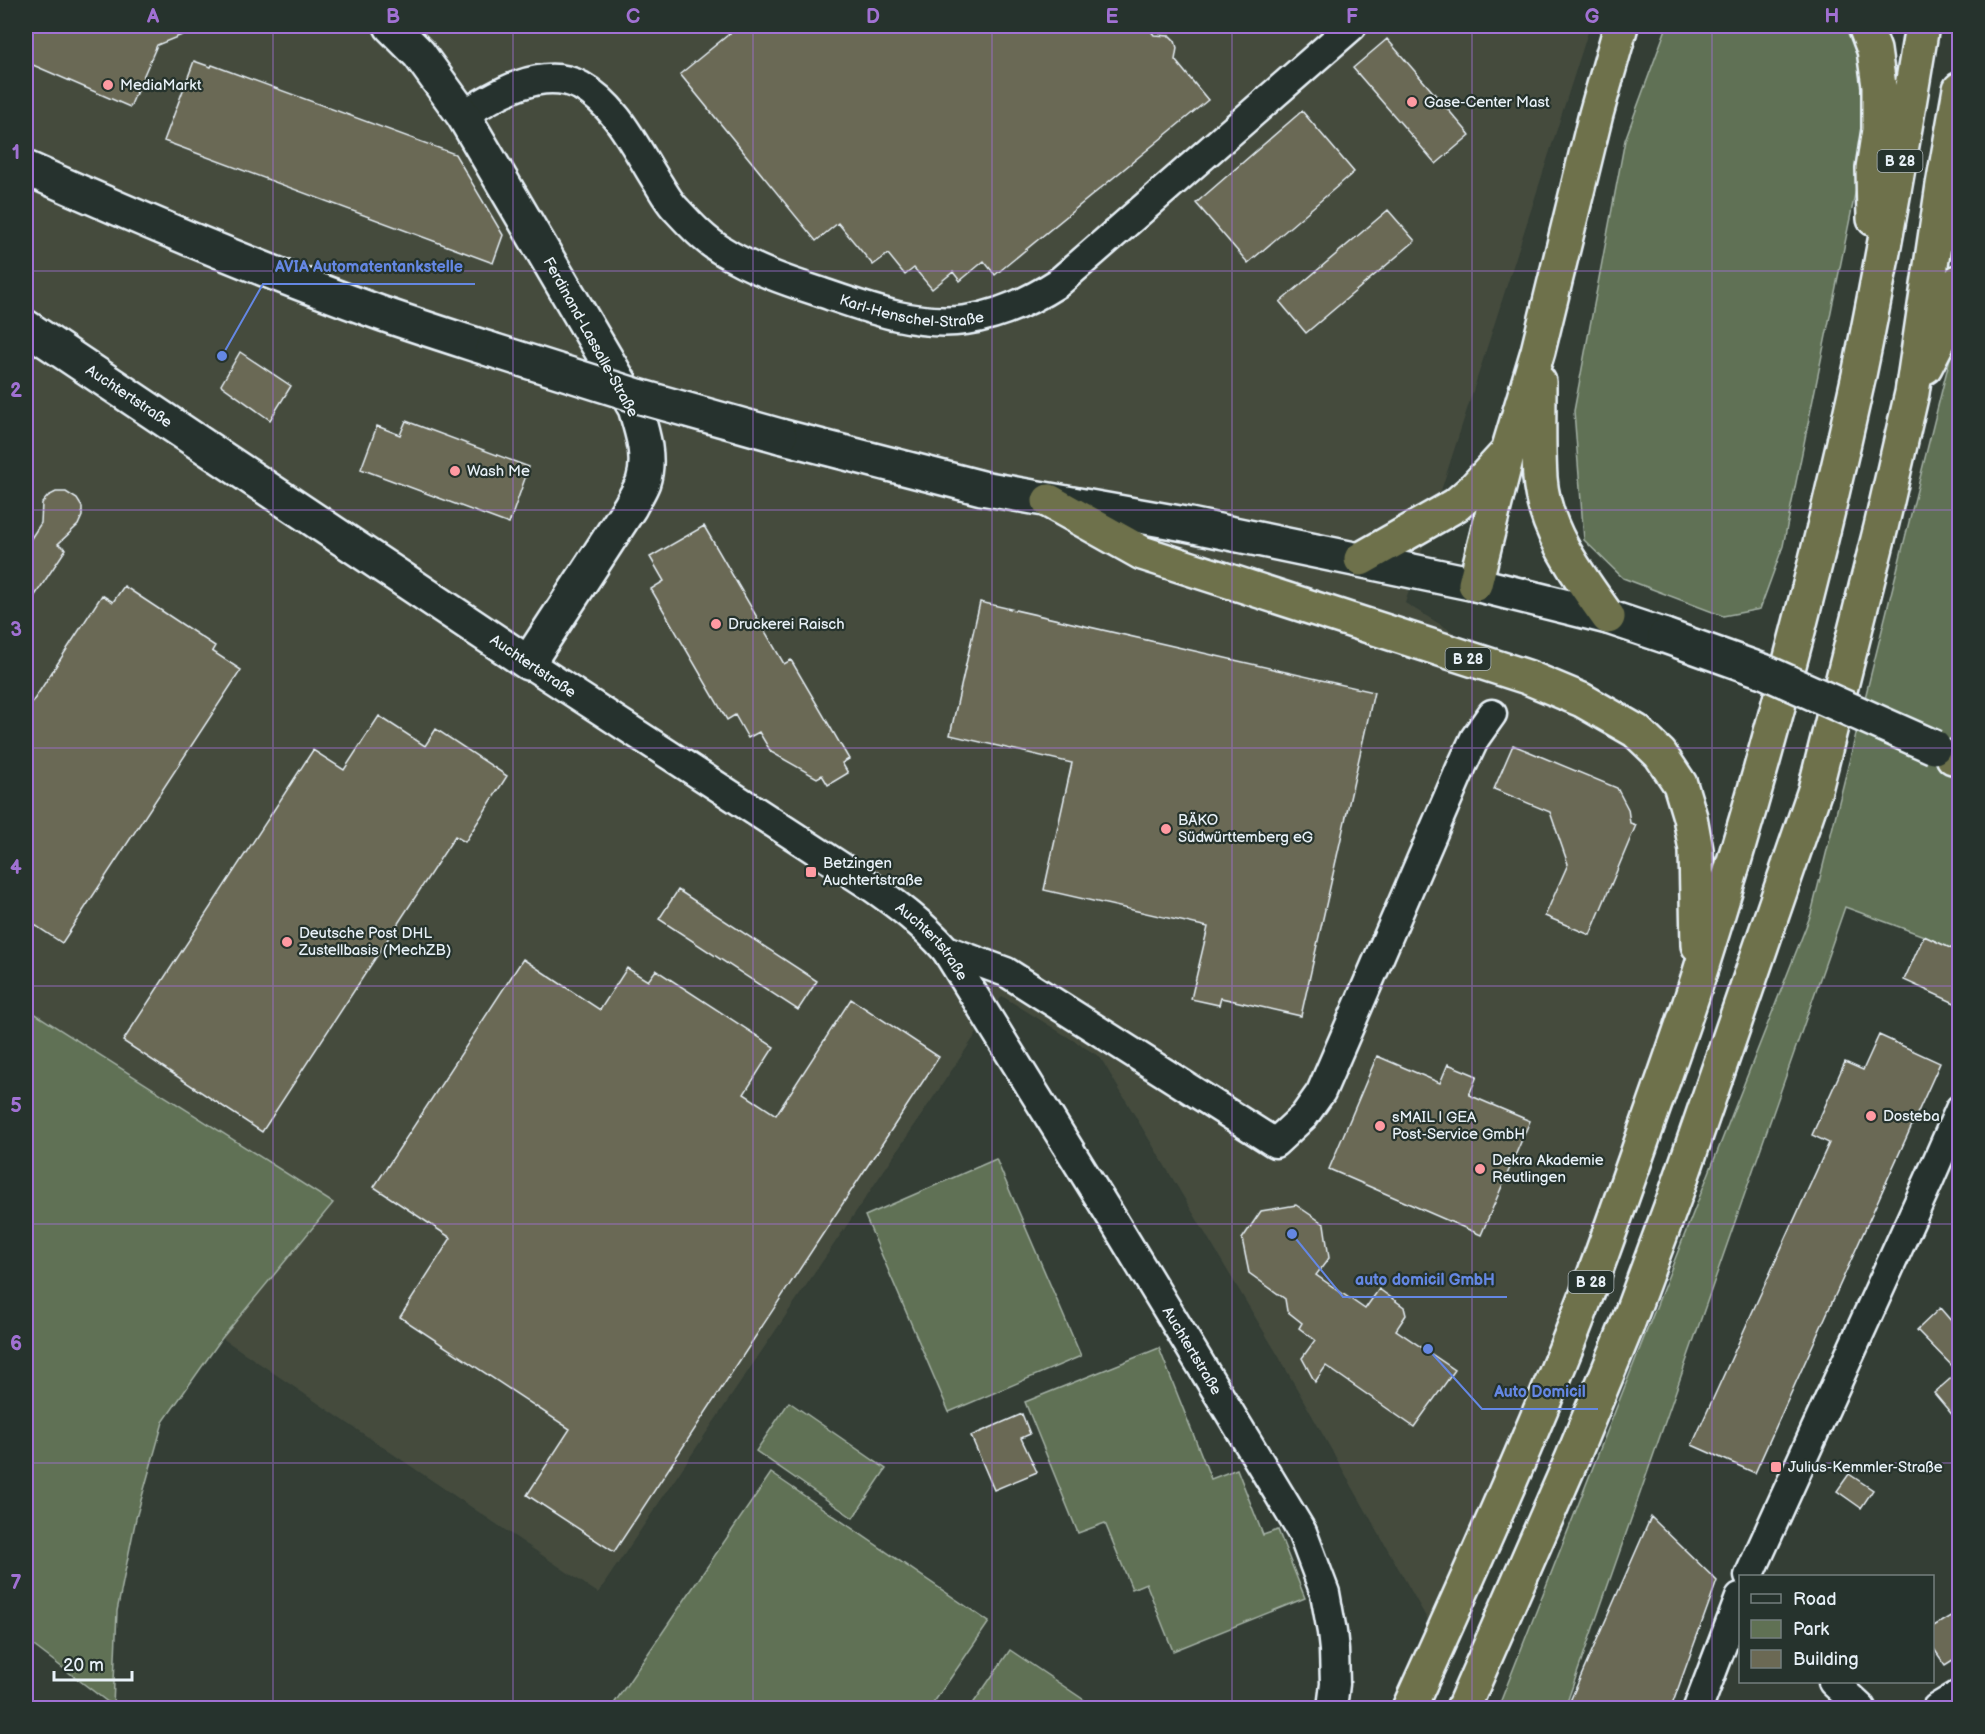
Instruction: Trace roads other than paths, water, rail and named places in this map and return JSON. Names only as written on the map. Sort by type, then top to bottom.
[{"type":"highway","name":"B 28","points":[[1865,26],[1874,50],[1879,86],[1879,130],[1873,168],[1875,296]]},
{"type":"highway","name":"B 28","points":[[1409,1708],[1557,1371],[1630,1175],[1698,979],[1758,782],[1838,468],[1875,296],[1922,26]]},
{"type":"highway","points":[[1475,584],[1508,452],[1538,351],[1596,114],[1621,29]]},
{"type":"highway","name":"B 28","points":[[1463,1708],[1572,1459],[1626,1328],[1676,1193],[1815,790],[1876,550],[1912,393],[1959,89]]},
{"type":"highway","points":[[1912,393],[1942,334],[1959,281]]},
{"type":"highway","points":[[1538,351],[1540,480],[1549,517],[1567,557],[1608,617]]},
{"type":"highway","points":[[1361,559],[1456,505],[1508,452]]},
{"type":"highway","name":"B 28","points":[[1049,501],[1142,554],[1527,678],[1581,700],[1636,731],[1660,754],[1680,784],[1690,817],[1696,849],[1698,979]]},
{"type":"main road","name":"Ferdinand-Lassalle-Straße","points":[[391,26],[419,54],[463,115],[635,408],[642,432],[646,458],[643,481],[630,507],[528,663]]},
{"type":"main road","points":[[26,168],[267,270],[381,313],[638,396],[780,436],[982,488],[1185,524],[1361,559],[1608,617],[1763,671],[1953,758]]},
{"type":"main road","name":"Auchtertstraße","points":[[26,327],[528,663]]},
{"type":"street","name":"Karl-Henschel-Straße","points":[[463,115],[496,94],[512,87],[536,81],[558,80],[579,85],[618,118],[672,204],[719,249],[745,264],[787,281],[879,312],[912,319],[966,320],[1022,304],[1058,283],[1352,26]]},
{"type":"street","name":"Auchtertstraße","points":[[528,663],[869,885],[907,912],[946,950],[1302,1532],[1325,1593],[1332,1632],[1335,1683],[1332,1708]]},
{"type":"street","points":[[946,950],[1006,972],[1275,1143],[1304,1116],[1321,1092],[1460,770],[1475,738],[1492,714]]},
{"type":"street","points":[[1749,1575],[1959,1109]]},
{"type":"street","points":[[1698,1708],[1739,1601]]},
{"type":"street","points":[[1834,1683],[1861,1708]]},
{"type":"street","points":[[1937,1708],[1959,1694]]},
{"type":"place","name":"MediaMarkt","points":[[108,85]]},
{"type":"place","name":"Gase-Center Mast","points":[[1412,102]]},
{"type":"place","name":"AVIA Automatentankstelle","points":[[222,356]]},
{"type":"place","name":"Wash Me","points":[[455,471]]},
{"type":"place","name":"Druckerei Raisch","points":[[716,624]]},
{"type":"place","name":"BÄKO Südwürttemberg eG","points":[[1166,829]]},
{"type":"place","name":"Betzingen Auchtertstraße","points":[[811,872]]},
{"type":"place","name":"Deutsche Post DHL Zustellbasis (MechZB)","points":[[287,942]]},
{"type":"place","name":"Dosteba","points":[[1871,1116]]},
{"type":"place","name":"sMAIL | GEA Post-Service GmbH","points":[[1380,1126]]},
{"type":"place","name":"Dekra Akademie Reutlingen","points":[[1480,1169]]},
{"type":"place","name":"auto domicil GmbH","points":[[1292,1234]]},
{"type":"place","name":"Auto Domicil","points":[[1428,1349]]},
{"type":"place","name":"Julius-Kemmler-Straße","points":[[1776,1467]]}]
